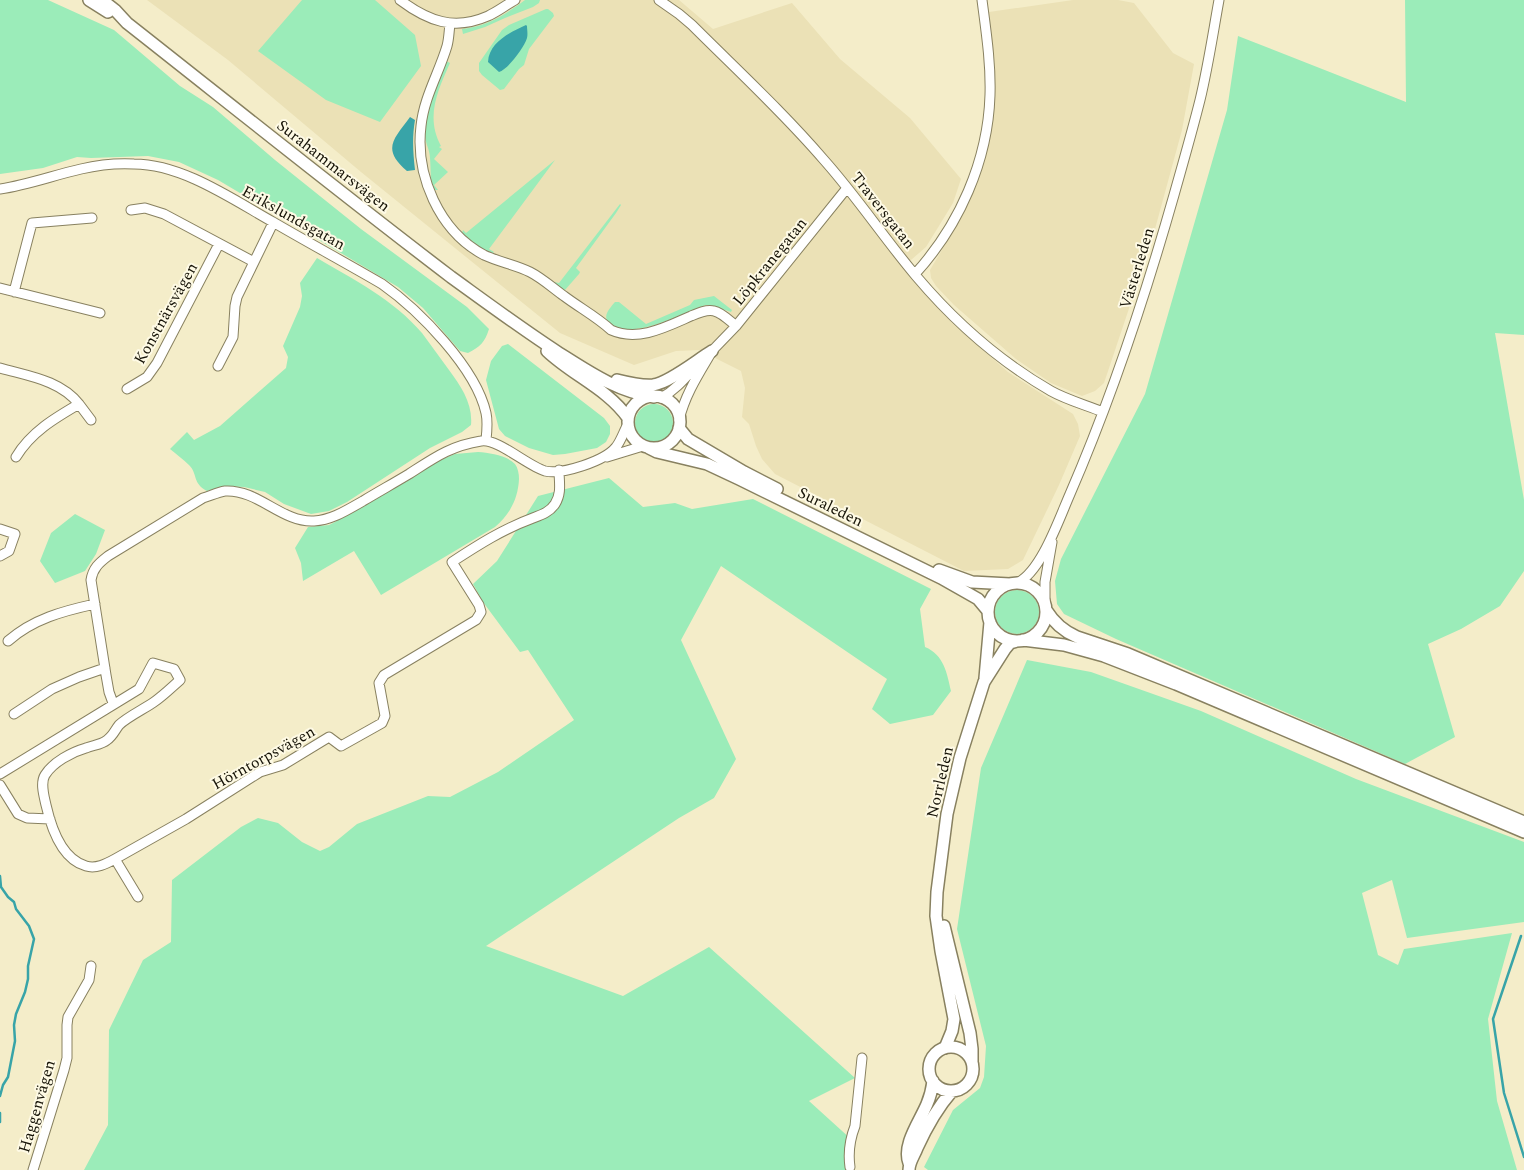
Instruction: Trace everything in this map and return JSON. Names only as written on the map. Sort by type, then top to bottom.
[{"type":"main road","name":"Surahammarsvägen","points":[[89,0],[127,23],[394,234],[523,330],[602,380],[639,394],[657,397]]},
{"type":"main road","name":"Surahammarsvägen","points":[[102,0],[127,23]]},
{"type":"main road","name":"Surahammarsvägen","points":[[523,330],[559,363],[614,401],[628,421]]},
{"type":"main road","points":[[523,330],[586,366],[617,380],[641,385],[654,385],[664,382],[712,351]]},
{"type":"main road","points":[[657,397],[670,402],[675,408],[679,424],[675,437],[667,445],[646,447],[637,442],[632,436],[628,421],[632,408],[638,402],[646,398],[657,397]]},
{"type":"main road","name":"Suraleden","points":[[679,424],[688,439],[744,472],[945,573],[972,582],[1013,584]]},
{"type":"main road","name":"Suraleden","points":[[646,447],[657,452],[707,464],[941,578],[978,599],[989,616]]},
{"type":"main road","points":[[1524,822],[1128,654],[1076,637],[1061,629],[1055,623],[1045,607],[1041,596],[1025,584],[1013,584],[1001,588],[993,596],[989,616],[995,631],[1002,636],[1064,645],[1104,656],[1192,691],[1524,832]]},
{"type":"main road","points":[[1020,640],[1033,636],[1040,630],[1044,621],[1045,607]]},
{"type":"main road","name":"Norrleden","points":[[984,682],[989,616]]},
{"type":"main road","name":"Norrleden","points":[[945,1048],[952,1031],[954,1019],[936,916],[937,892],[947,814],[969,726],[984,682],[1005,649],[1010,644],[1020,640]]},
{"type":"main road","name":"Norrleden","points":[[937,892],[970,1034],[972,1062]]},
{"type":"main road","points":[[950,1047],[961,1050],[970,1057],[972,1062],[973,1072],[969,1082],[962,1088],[952,1091],[941,1089],[933,1081],[930,1073],[931,1060],[936,1053],[945,1048],[950,1047]]},
{"type":"main road","points":[[909,1166],[908,1147],[928,1103],[933,1081]]},
{"type":"main road","points":[[909,1166],[927,1127],[943,1101],[952,1091]]},
{"type":"street","points":[[400,0],[421,15],[450,24],[468,22],[490,16],[515,0]]},
{"type":"street","name":"Traversgatan","points":[[660,0],[692,25],[825,160],[915,274],[955,318],[1010,364],[1052,391],[1103,412]]},
{"type":"street","points":[[915,274],[936,248],[954,220],[969,189],[980,157],[987,124],[990,95],[989,59],[982,0]]},
{"type":"street","name":"Västerleden","points":[[1013,584],[1026,579],[1035,568],[1052,537],[1103,412],[1146,289],[1172,200],[1202,93],[1219,0]]},
{"type":"street","points":[[450,24],[446,47],[426,100],[420,142],[424,173],[429,191],[438,210],[463,240],[476,250],[532,273],[616,332],[643,334],[711,310],[716,311],[736,326]]},
{"type":"street","name":"Erikslundsgatan","points":[[0,189],[26,184],[82,168],[107,164],[147,165],[178,173],[214,189],[395,293],[424,320],[469,374],[477,387],[486,413],[486,440]]},
{"type":"street","name":"Löpkranegatan","points":[[657,397],[668,394],[682,382],[736,326],[847,188]]},
{"type":"street","points":[[131,210],[145,208],[159,212],[254,262]]},
{"type":"street","points":[[14,292],[32,223],[92,218]]},
{"type":"street","points":[[218,366],[233,337],[237,297],[274,223]]},
{"type":"street","name":"Konstnärsvägen","points":[[127,389],[147,376],[157,363],[219,244]]},
{"type":"street","points":[[0,288],[100,313]]},
{"type":"street","name":"Löpkranegatan","points":[[679,424],[682,408],[690,389],[712,351]]},
{"type":"street","points":[[0,368],[55,384],[72,395],[91,420]]},
{"type":"street","points":[[16,456],[40,429],[79,404]]},
{"type":"street","points":[[113,704],[109,692],[91,580],[95,567],[108,556],[203,498],[219,493],[234,492],[259,500],[295,518],[307,521],[324,520],[345,511],[448,450],[467,443],[486,440],[546,471],[559,470],[589,464],[610,453],[617,446],[628,421]]},
{"type":"street","points":[[599,459],[646,447]]},
{"type":"street","name":"Hörntorpsvägen","points":[[0,774],[139,689],[153,663],[174,669],[180,680],[157,700],[119,725],[107,741],[84,748],[68,756],[48,770],[43,781],[44,798],[50,819],[63,847],[75,860],[84,866],[97,867],[115,859],[186,818],[260,772],[282,765],[329,737],[342,746],[382,723],[385,716],[378,682],[384,675],[476,620],[481,612],[475,598],[452,562],[496,534],[546,512],[554,506],[560,494],[559,470]]},
{"type":"street","points":[[0,528],[16,534],[9,551],[0,556]]},
{"type":"street","name":"Västerleden","points":[[1045,607],[1045,582],[1052,537]]},
{"type":"street","points":[[8,641],[41,620],[65,611],[95,604]]},
{"type":"street","points":[[14,714],[52,690],[79,676],[105,668]]},
{"type":"street","points":[[0,785],[18,814],[27,818],[50,819]]},
{"type":"street","points":[[115,859],[138,897]]},
{"type":"street","name":"Haggenvägen","points":[[33,1170],[64,1070],[68,1017],[89,980],[91,966]]},
{"type":"street","points":[[850,1168],[856,1148],[855,1126],[862,1058]]},
{"type":"shaded area","points":[[147,0],[679,0],[713,29],[792,3],[840,59],[910,118],[961,179],[953,203],[926,247],[904,266],[951,322],[1008,372],[1073,414],[1078,424],[1080,436],[1023,560],[1008,569],[964,571],[775,474],[762,459],[749,424],[742,417],[745,388],[741,371],[699,350],[676,351],[634,365],[560,333],[361,172],[228,60]]},
{"type":"shaded area","points":[[1073,0],[1118,0],[1134,3],[1173,53],[1194,64],[1182,130],[1152,240],[1104,383],[1095,391],[1082,396],[1051,383],[1016,359],[954,305],[936,286],[931,278],[930,270],[968,201],[980,174],[989,138],[994,102],[995,68],[989,12]]},
{"type":"green space","points":[[0,0],[48,0],[114,30],[180,86],[213,107],[361,229],[467,307],[489,329],[484,341],[468,353],[460,351],[423,308],[398,287],[218,180],[179,162],[148,156],[77,157],[43,168],[0,174]]},
{"type":"green space","points":[[302,0],[375,0],[415,35],[421,66],[380,122],[326,100],[258,51]]},
{"type":"green space","points":[[525,0],[540,0],[533,7],[463,34],[462,29],[471,28],[495,19]]},
{"type":"green space","points":[[1405,0],[1524,0],[1524,335],[1495,333],[1524,500],[1524,571],[1500,606],[1461,629],[1428,644],[1455,737],[1405,764],[1116,639],[1064,614],[1057,604],[1055,581],[1061,559],[1145,394],[1227,110],[1238,36],[1406,102]]},
{"type":"green space","points":[[546,9],[553,13],[554,16],[529,49],[524,65],[504,89],[500,90],[482,75],[479,71],[479,63],[502,30]]},
{"type":"green space","points":[[446,61],[450,63],[441,83],[434,114],[436,135],[441,146],[439,147],[442,149],[434,159],[448,172],[434,185],[438,190],[436,190],[433,189],[431,181],[430,155],[425,138],[425,125],[432,97]]},
{"type":"green space","points":[[555,160],[489,249],[493,253],[490,254],[476,246],[462,233],[463,230],[466,233]]},
{"type":"green space","points":[[620,204],[616,213],[576,268],[580,272],[579,274],[565,290],[558,286],[554,282],[559,283]]},
{"type":"green space","points":[[317,258],[386,300],[411,321],[422,333],[462,389],[470,410],[471,425],[462,432],[430,448],[347,502],[329,511],[311,514],[284,504],[265,492],[244,487],[224,486],[207,491],[197,482],[192,468],[170,449],[187,432],[194,440],[220,426],[286,368],[288,357],[283,346],[300,307],[302,296],[300,283]]},
{"type":"green space","points":[[714,296],[732,310],[731,312],[706,305],[658,324],[631,329],[619,328],[610,324],[606,318],[607,313],[615,302],[619,302],[646,324],[690,305],[694,300]]},
{"type":"green space","points":[[508,344],[604,418],[610,426],[610,434],[606,442],[597,448],[553,455],[529,448],[505,436],[499,429],[486,380],[491,361],[502,346]]},
{"type":"green space","points":[[654,404],[667,410],[673,423],[667,436],[654,442],[641,436],[635,423],[641,410]]},
{"type":"green space","points":[[478,452],[507,458],[515,464],[518,471],[519,479],[515,500],[505,517],[495,527],[381,595],[354,551],[303,581],[301,563],[295,548],[308,527],[329,525],[335,522],[433,463],[455,454]]},
{"type":"green space","points":[[609,478],[643,507],[675,503],[692,509],[753,499],[931,589],[920,609],[925,647],[937,655],[944,665],[951,691],[933,715],[890,724],[872,709],[887,679],[721,566],[681,640],[736,759],[714,798],[679,818],[486,946],[623,996],[709,947],[855,1078],[809,1101],[852,1140],[848,1170],[84,1170],[108,1125],[109,1030],[143,960],[171,942],[172,880],[241,827],[258,818],[278,823],[302,842],[320,851],[329,847],[357,824],[428,796],[450,797],[498,772],[574,720],[528,650],[520,652],[483,602],[473,584],[497,561],[538,496]]},
{"type":"green space","points":[[75,514],[105,530],[96,554],[85,571],[55,583],[40,561],[51,533]]},
{"type":"green space","points":[[1017,590],[1029,594],[1035,600],[1039,612],[1035,624],[1029,630],[1017,634],[1005,630],[999,624],[995,612],[999,600],[1005,594]]},
{"type":"green space","points":[[1027,660],[1091,672],[1201,711],[1356,779],[1524,842],[1524,922],[1407,938],[1392,880],[1362,893],[1378,955],[1398,965],[1404,949],[1512,933],[1488,1019],[1497,1101],[1517,1170],[928,1170],[924,1167],[953,1110],[980,1088],[984,1077],[986,1046],[957,929],[981,768]]},
{"type":"water","points":[[526,25],[527,36],[523,47],[511,63],[499,72],[488,62],[492,49],[502,39]]},
{"type":"water","points":[[410,117],[415,120],[413,145],[415,170],[407,171],[394,156],[392,150],[395,138]]},
{"type":"waterway","points":[[0,876],[1,887],[14,902],[16,909],[29,926],[34,939],[25,992],[16,1014],[14,1025],[15,1041],[8,1077],[3,1085],[0,1096]]},
{"type":"waterway","points":[[1521,936],[1493,1019],[1504,1093],[1524,1157]]},
{"type":"waterway","points":[[0,1113],[0,1122]]}]
